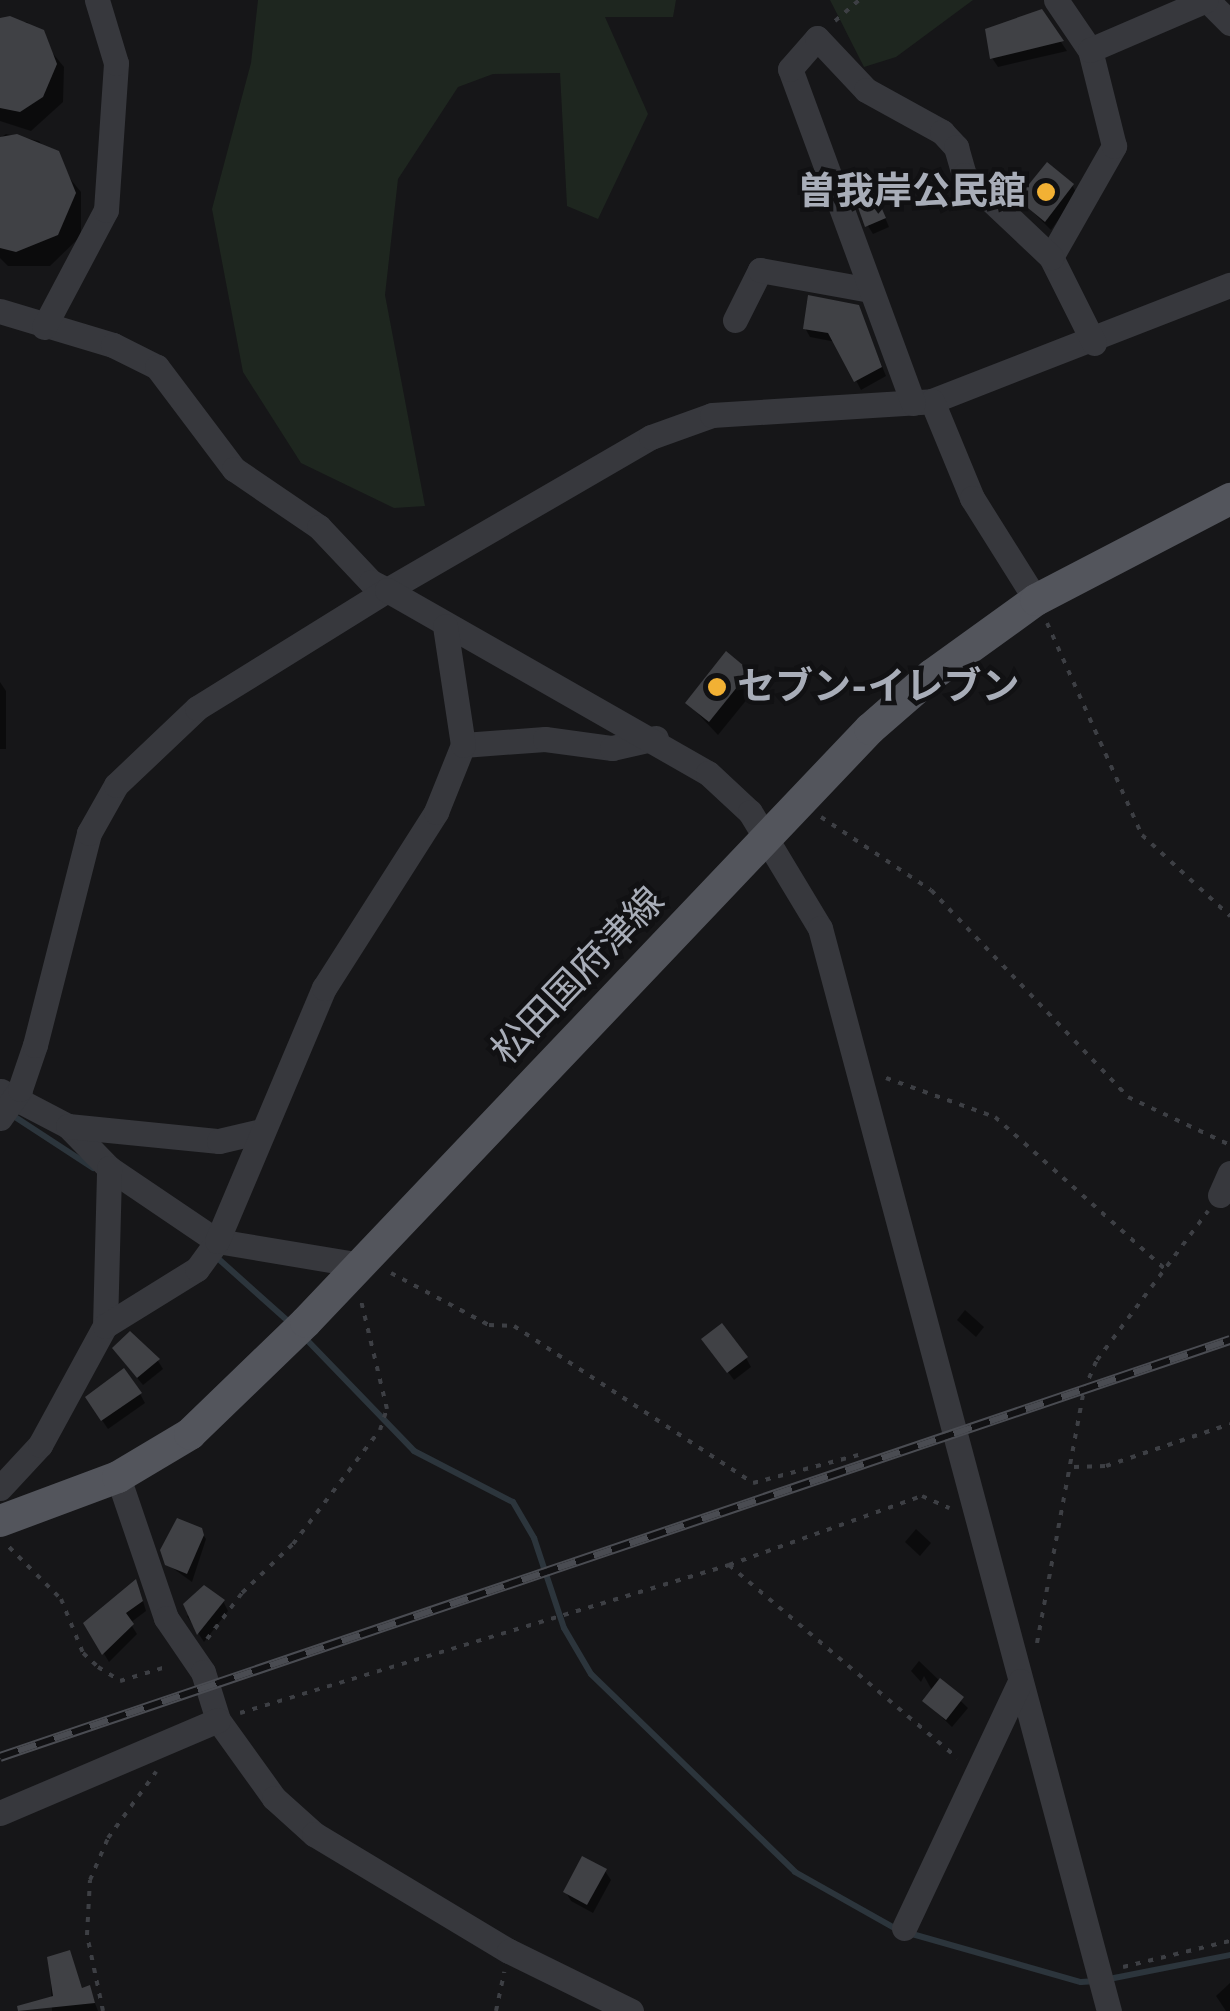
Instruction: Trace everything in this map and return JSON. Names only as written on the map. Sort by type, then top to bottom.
[{"type":"main road","name":"松田国府津線","points":[[0,1522],[118,1477],[190,1434],[299,1329],[767,836],[932,674],[1036,600],[1230,499]]},
{"type":"street","points":[[44,327],[106,210],[116,63],[97,0]]},
{"type":"street","points":[[1051,257],[1114,146],[1090,50],[1056,0]]},
{"type":"street","points":[[1090,50],[1206,0],[1230,23]]},
{"type":"street","points":[[1036,600],[972,498],[870,290],[790,69],[817,38],[866,90],[942,132],[956,148],[964,175],[1051,257],[1094,342]]},
{"type":"street","points":[[735,320],[760,270],[870,290]]},
{"type":"street","points":[[261,1131],[219,1142],[68,1126],[5,1102],[50,995],[89,834],[116,785],[197,708],[387,590],[651,437],[712,414],[923,402],[1094,342],[1230,285]]},
{"type":"street","points":[[0,311],[113,345],[157,367],[234,468],[319,527],[371,582],[445,626],[656,738],[708,773],[767,836],[820,928],[1104,1992]]},
{"type":"street","points":[[104,1326],[197,1269],[212,1248],[324,988],[436,812],[462,745],[445,626]]},
{"type":"street","points":[[462,745],[545,739],[612,748],[656,738]]},
{"type":"street","points":[[68,1126],[107,1180],[212,1248],[360,1265]]},
{"type":"street","points":[[0,1488],[40,1445],[104,1326],[107,1180]]},
{"type":"street","points":[[118,1477],[166,1618],[192,1659],[218,1720],[274,1798],[314,1834],[509,1951],[631,2011]]},
{"type":"street","points":[[904,1928],[1020,1681]]},
{"type":"street","points":[[0,1813],[218,1720]]},
{"type":"path","points":[[817,38],[859,0]]},
{"type":"path","points":[[1036,600],[1142,836],[1230,916]]},
{"type":"path","points":[[800,803],[932,890],[1128,1097],[1230,1145]]},
{"type":"path","points":[[859,1069],[996,1117],[1166,1270]]},
{"type":"path","points":[[1020,1681],[1037,1643],[1074,1466],[1084,1390],[1098,1360],[1225,1184]]},
{"type":"path","points":[[0,1538],[61,1599],[83,1653],[120,1681],[192,1659],[380,1430],[387,1409],[360,1265]]},
{"type":"path","points":[[360,1265],[488,1325],[514,1326],[753,1483],[858,1456]]},
{"type":"path","points":[[1074,1466],[1106,1466],[1230,1424]]},
{"type":"path","points":[[218,1720],[729,1565],[922,1496],[960,1519]]},
{"type":"path","points":[[729,1565],[976,1774]]},
{"type":"path","points":[[103,2011],[88,1935],[90,1880],[108,1838],[158,1770],[163,1758],[157,1746]]},
{"type":"path","points":[[1104,1992],[1230,1941]]},
{"type":"path","points":[[496,2011],[509,1951]]},
{"type":"shaded area","points":[[258,0],[676,0],[673,17],[605,17],[648,114],[598,219],[567,206],[560,73],[493,74],[458,87],[398,179],[385,295],[425,506],[394,508],[301,463],[243,372],[212,209],[251,63]]},
{"type":"shaded area","points":[[830,0],[973,0],[896,57],[864,67]]},
{"type":"building","points":[[1042,9],[1064,41],[990,59],[985,29]]},
{"type":"building","points":[[10,16],[44,30],[57,64],[43,97],[20,112],[0,108],[0,18]]},
{"type":"building","points":[[17,134],[59,151],[76,193],[58,235],[16,252],[0,248],[0,137]]},
{"type":"building","name":"曽我岸公民館","points":[[1047,162],[1074,184],[1045,222],[1017,199]]},
{"type":"building","points":[[868,177],[886,218],[865,227],[850,185]]},
{"type":"building","points":[[808,295],[859,305],[882,367],[854,382],[828,333],[803,329]]},
{"type":"building","name":"セブン-イレブン","points":[[726,651],[750,671],[709,722],[685,703]]},
{"type":"building","points":[[722,1323],[748,1357],[727,1373],[701,1339]]},
{"type":"building","points":[[130,1331],[160,1359],[137,1378],[112,1348]]},
{"type":"building","points":[[124,1368],[142,1393],[101,1421],[85,1397]]},
{"type":"building","points":[[177,1518],[202,1528],[204,1535],[187,1574],[165,1565],[160,1550]]},
{"type":"building","points":[[136,1579],[143,1601],[126,1613],[134,1624],[102,1655],[83,1623]]},
{"type":"building","points":[[204,1585],[225,1600],[197,1635],[183,1604]]},
{"type":"building","points":[[940,1678],[964,1697],[946,1720],[922,1701]]},
{"type":"building","points":[[582,1856],[607,1869],[587,1905],[563,1892]]},
{"type":"building","points":[[70,1950],[82,1988],[90,1985],[95,2003],[18,2011],[17,2006],[53,1996],[47,1957]]},
{"type":"waterway","points":[[12,1115],[93,1168]]},
{"type":"waterway","points":[[213,1254],[289,1322]]},
{"type":"waterway","points":[[305,1338],[414,1451],[513,1502],[534,1538],[564,1628],[591,1674],[795,1872],[898,1930],[1081,1982],[1097,1981]]},
{"type":"waterway","points":[[1109,1979],[1230,1955]]},
{"type":"railway","points":[[0,1757],[1230,1340]]},
{"type":"place","name":"曽我岸公民館","points":[[1046,192]]},
{"type":"place","name":"セブン-イレブン","points":[[717,687]]}]
